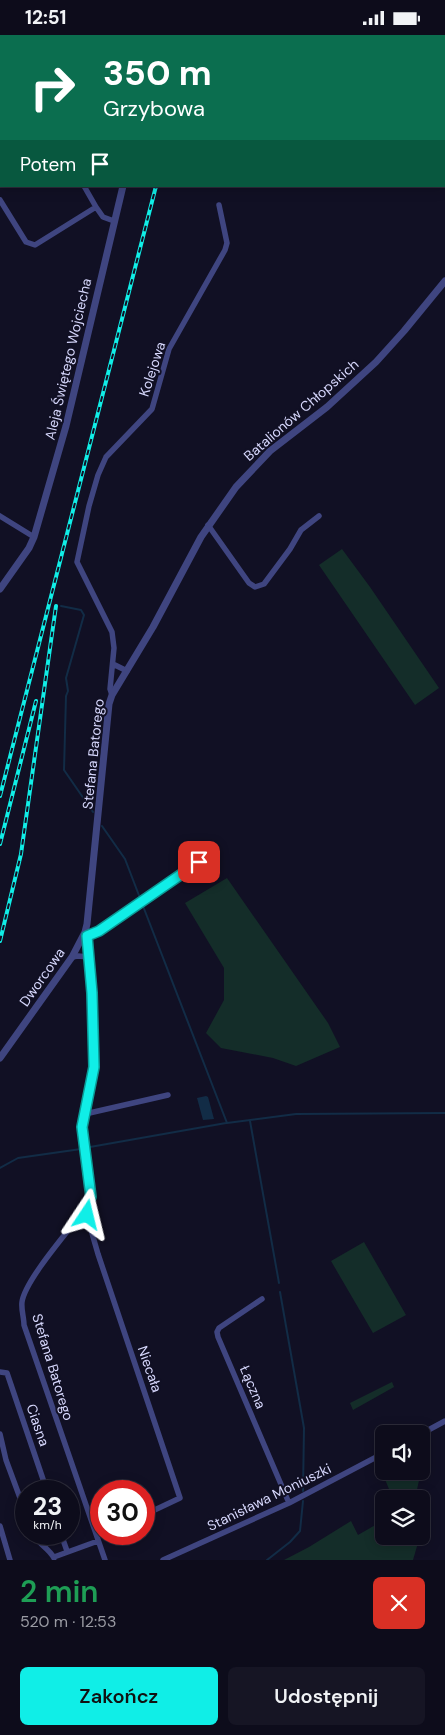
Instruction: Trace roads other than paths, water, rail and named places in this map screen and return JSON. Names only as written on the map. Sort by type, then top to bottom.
[{"type":"street","points":[[85,187],[103,217],[114,221]]},
{"type":"street","name":"Aleja Świętego Wojciecha","points":[[0,589],[29,548],[34,537],[66,427],[123,187]]},
{"type":"street","points":[[0,200],[2,207],[26,243],[35,245],[96,207]]},
{"type":"street","name":"Kolejowa","points":[[77,562],[89,506],[102,465],[112,451],[152,409],[169,349],[225,250],[227,243],[219,205]]},
{"type":"street","name":"Batalionów Chłopskich","points":[[112,695],[153,627],[208,525],[236,487],[258,463],[334,401],[376,362],[445,281]]},
{"type":"street","points":[[208,525],[249,583],[258,587],[269,579],[301,530],[319,515]]},
{"type":"street","points":[[0,516],[34,537]]},
{"type":"street","name":"Stefana Batorego","points":[[77,562],[112,632],[114,648],[110,689],[112,695],[109,704],[86,934],[89,957],[94,1067],[82,1127],[91,1197],[85,1209],[33,1277],[22,1303],[24,1325],[90,1509]]},
{"type":"street","points":[[113,664],[127,671]]},
{"type":"street","points":[[86,934],[99,931],[199,862]]},
{"type":"street","name":"Dworcowa","points":[[0,1058],[72,957],[86,934]]},
{"type":"street","points":[[72,957],[89,957]]},
{"type":"street","points":[[85,1114],[168,1095]]},
{"type":"street","name":"Niecała","points":[[85,1209],[98,1254],[180,1498],[155,1510]]},
{"type":"street","name":"Łączna","points":[[262,1299],[219,1328],[217,1332],[289,1503]]},
{"type":"street","name":"Ciasna","points":[[0,1372],[7,1373],[43,1480]]},
{"type":"street","points":[[430,1429],[445,1421]]},
{"type":"street","points":[[0,1434],[6,1460],[15,1484]]},
{"type":"street","name":"Stanisława Moniuszki","points":[[163,1560],[289,1503],[375,1458]]},
{"type":"street","points":[[0,1462],[6,1460]]},
{"type":"street","points":[[0,1526],[10,1560]]},
{"type":"street","points":[[44,1545],[49,1549],[54,1558],[90,1541]]},
{"type":"street","points":[[65,1545],[67,1551]]},
{"type":"street","name":"Stefana Batorego","points":[[102,1545],[105,1560]]},
{"type":"water","points":[[208,1097],[214,1119],[203,1120],[197,1098]]},
{"type":"waterway","points":[[61,606],[81,610],[84,615],[66,678],[68,691],[66,696],[64,770],[93,812]]},
{"type":"waterway","points":[[102,826],[125,859],[140,898]]},
{"type":"waterway","points":[[143,906],[227,1123],[296,1114],[445,1113]]},
{"type":"waterway","points":[[250,1121],[279,1283]]},
{"type":"waterway","points":[[90,1147],[226,1123]]},
{"type":"waterway","points":[[0,1168],[18,1158],[81,1149]]},
{"type":"waterway","points":[[280,1292],[304,1428],[303,1491]]},
{"type":"waterway","points":[[267,1560],[290,1542],[300,1531],[303,1501]]},
{"type":"railway","points":[[0,796],[156,187]]},
{"type":"railway","points":[[50,648],[56,606]]},
{"type":"railway","points":[[0,941],[21,854],[51,641]]},
{"type":"railway","points":[[0,844],[36,701]]}]
